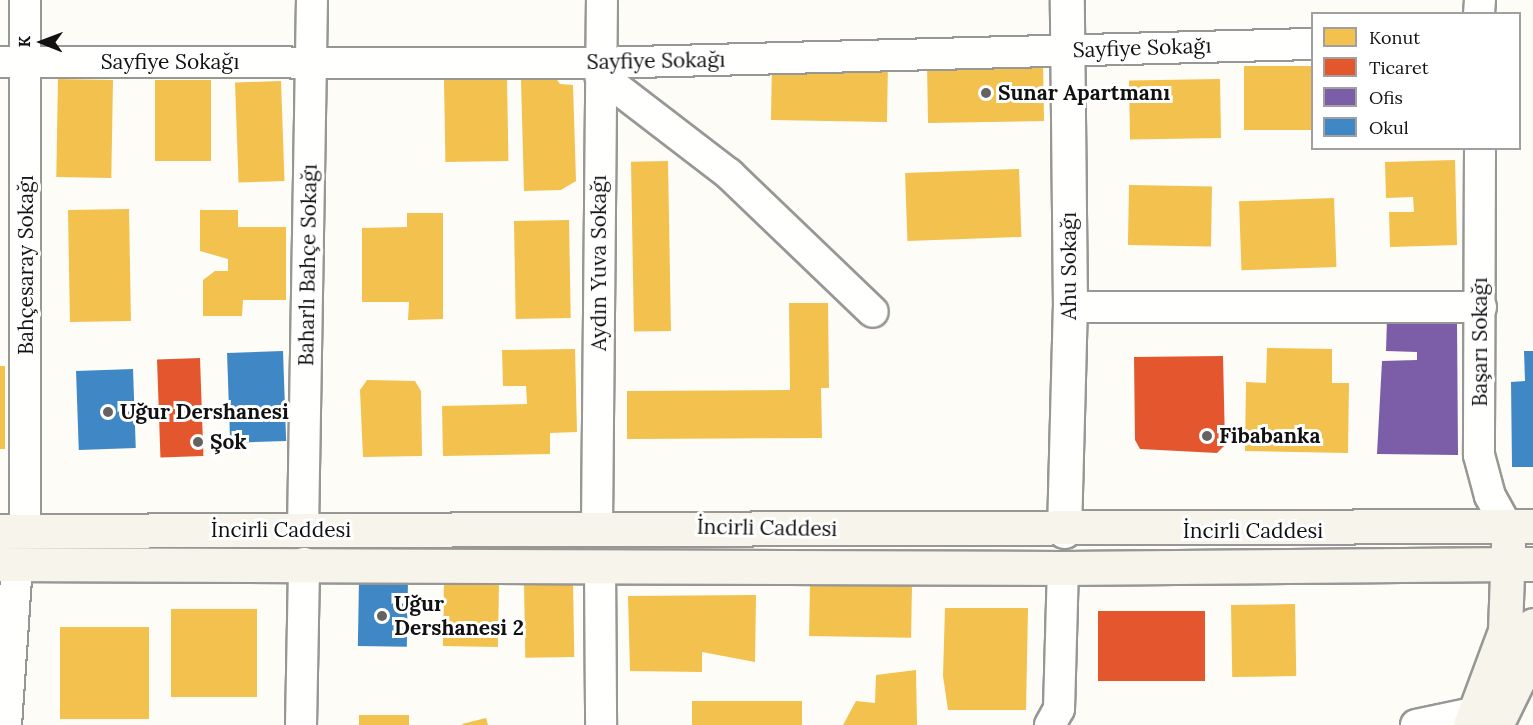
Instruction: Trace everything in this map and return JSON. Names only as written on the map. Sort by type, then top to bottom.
[{"type":"main road","name":"İncirli Caddesi","points":[[12,531],[597,526],[1064,531],[1521,527]]},
{"type":"main road","points":[[1481,721],[1521,564],[1521,527]]},
{"type":"main road","points":[[1063,568],[1064,531]]},
{"type":"main road","name":"İncirli Caddesi","points":[[8,564],[304,563],[1063,568],[1521,564]]},
{"type":"main road","points":[[1481,721],[1518,680],[1533,625]]},
{"type":"street","name":"Bahçesaray Sokağı","points":[[12,531],[13,62],[25,0]]},
{"type":"street","name":"Baharlı Bahçe Sokağı","points":[[303,530],[312,0]]},
{"type":"street","name":"Aydın Yuva Sokağı","points":[[597,526],[602,0]]},
{"type":"street","name":"Ahu Sokağı","points":[[1064,531],[1070,307],[1066,0]]},
{"type":"street","name":"Sayfiye Sokağı","points":[[13,62],[311,61],[600,69],[1311,44]]},
{"type":"street","points":[[600,69],[729,174],[873,312]]},
{"type":"street","name":"Başarı Sokağı","points":[[1480,150],[1479,455],[1490,496],[1521,527]]},
{"type":"street","points":[[1070,307],[1481,307]]},
{"type":"street","points":[[301,725],[304,563]]},
{"type":"street","points":[[6,725],[8,564]]},
{"type":"street","points":[[600,566],[601,725]]},
{"type":"street","points":[[1050,725],[1059,709],[1063,568]]},
{"type":"street","points":[[1416,725],[1481,721]]},
{"type":"building: Konut","points":[[772,62],[888,64],[887,122],[771,120]]},
{"type":"building: Konut","name":"Sunar Apartmanı","points":[[1043,62],[1044,121],[928,123],[927,64]]},
{"type":"building: Konut","points":[[1244,66],[1311,66],[1311,130],[1244,130]]},
{"type":"building: Konut","points":[[555,77],[560,84],[573,85],[576,181],[561,190],[524,191],[521,80]]},
{"type":"building: Konut","points":[[58,79],[113,80],[111,178],[56,177]]},
{"type":"building: Konut","points":[[507,79],[508,161],[445,162],[444,80]]},
{"type":"building: Konut","points":[[1220,79],[1221,138],[1130,140],[1129,81]]},
{"type":"building: Konut","points":[[155,80],[211,80],[211,161],[155,161]]},
{"type":"building: Konut","points":[[281,81],[284,181],[239,183],[235,83]]},
{"type":"building: Konut","points":[[1455,160],[1457,245],[1390,247],[1389,212],[1414,212],[1413,197],[1386,198],[1385,162]]},
{"type":"building: Konut","points":[[668,161],[671,331],[634,332],[631,162]]},
{"type":"building: Konut","points":[[1019,169],[1021,237],[907,241],[905,173]]},
{"type":"building: Konut","points":[[1129,185],[1212,186],[1211,246],[1128,245]]},
{"type":"building: Konut","points":[[1334,198],[1336,267],[1241,270],[1239,201]]},
{"type":"building: Konut","points":[[129,209],[131,321],[70,322],[68,210]]},
{"type":"building: Konut","points":[[200,210],[238,210],[238,227],[286,227],[286,300],[243,300],[242,316],[203,316],[203,280],[215,271],[228,271],[228,259],[200,251]]},
{"type":"building: Konut","points":[[407,213],[443,213],[443,319],[408,320],[409,302],[362,302],[362,228],[407,227]]},
{"type":"building: Konut","points":[[569,220],[571,318],[516,319],[514,221]]},
{"type":"building: Konut","points":[[789,303],[828,303],[829,388],[821,388],[822,438],[627,439],[627,391],[790,390]]},
{"type":"building: Konut","points":[[1267,348],[1332,349],[1332,383],[1349,383],[1348,453],[1245,451],[1246,382],[1266,383]]},
{"type":"building: Konut","points":[[575,349],[577,432],[550,433],[550,454],[443,456],[442,406],[527,404],[526,386],[503,386],[502,350]]},
{"type":"building: Konut","points":[[0,366],[5,366],[5,449],[0,449]]},
{"type":"building: Konut","points":[[367,380],[415,381],[421,391],[422,456],[363,457],[360,390]]},
{"type":"building: Konut","points":[[444,582],[499,583],[498,647],[443,646]]},
{"type":"building: Konut","points":[[573,582],[574,657],[525,658],[524,583]]},
{"type":"building: Konut","points":[[810,584],[912,586],[911,638],[809,636]]},
{"type":"building: Konut","points":[[756,595],[755,662],[702,652],[702,672],[630,671],[628,596]]},
{"type":"building: Konut","points":[[1295,604],[1296,676],[1232,677],[1231,605]]},
{"type":"building: Konut","points":[[945,608],[1028,608],[1026,710],[948,710],[943,676]]},
{"type":"building: Konut","points":[[171,609],[257,609],[257,697],[171,697]]},
{"type":"building: Konut","points":[[60,627],[149,627],[149,719],[60,719]]},
{"type":"building: Konut","points":[[916,670],[917,725],[843,725],[856,701],[875,703],[876,675]]},
{"type":"building: Konut","points":[[692,701],[802,701],[802,725],[692,725]]},
{"type":"building: Konut","points":[[359,715],[409,715],[409,725],[359,725]]},
{"type":"building: Konut","points":[[486,718],[488,725],[462,724]]},
{"type":"building: Ticaret","points":[[1223,356],[1225,445],[1217,453],[1140,449],[1135,440],[1134,357]]},
{"type":"building: Ticaret","points":[[200,358],[203,456],[160,457],[157,360]]},
{"type":"building: Ticaret","points":[[1098,611],[1205,611],[1205,681],[1098,681]]},
{"type":"building: Ofis","points":[[1387,318],[1457,320],[1458,455],[1377,454],[1382,361],[1417,360],[1417,352],[1386,351]]},
{"type":"building: Okul","points":[[283,351],[286,441],[230,443],[227,353]]},
{"type":"building: Okul","points":[[1524,351],[1533,351],[1533,467],[1512,467],[1511,382],[1525,381]]},
{"type":"building: Okul","points":[[133,369],[136,448],[79,450],[76,371]]},
{"type":"building: Okul","points":[[359,580],[408,581],[407,647],[358,646]]},
{"type":"place","name":"Sunar Apartmanı","points":[[986,93]]},
{"type":"place","name":"Uğur Dershanesi","points":[[108,412]]},
{"type":"place","name":"Fibabanka","points":[[1207,436]]},
{"type":"place","name":"Şok","points":[[198,442]]},
{"type":"place","name":"Uğur Dershanesi 2","points":[[382,616]]}]
